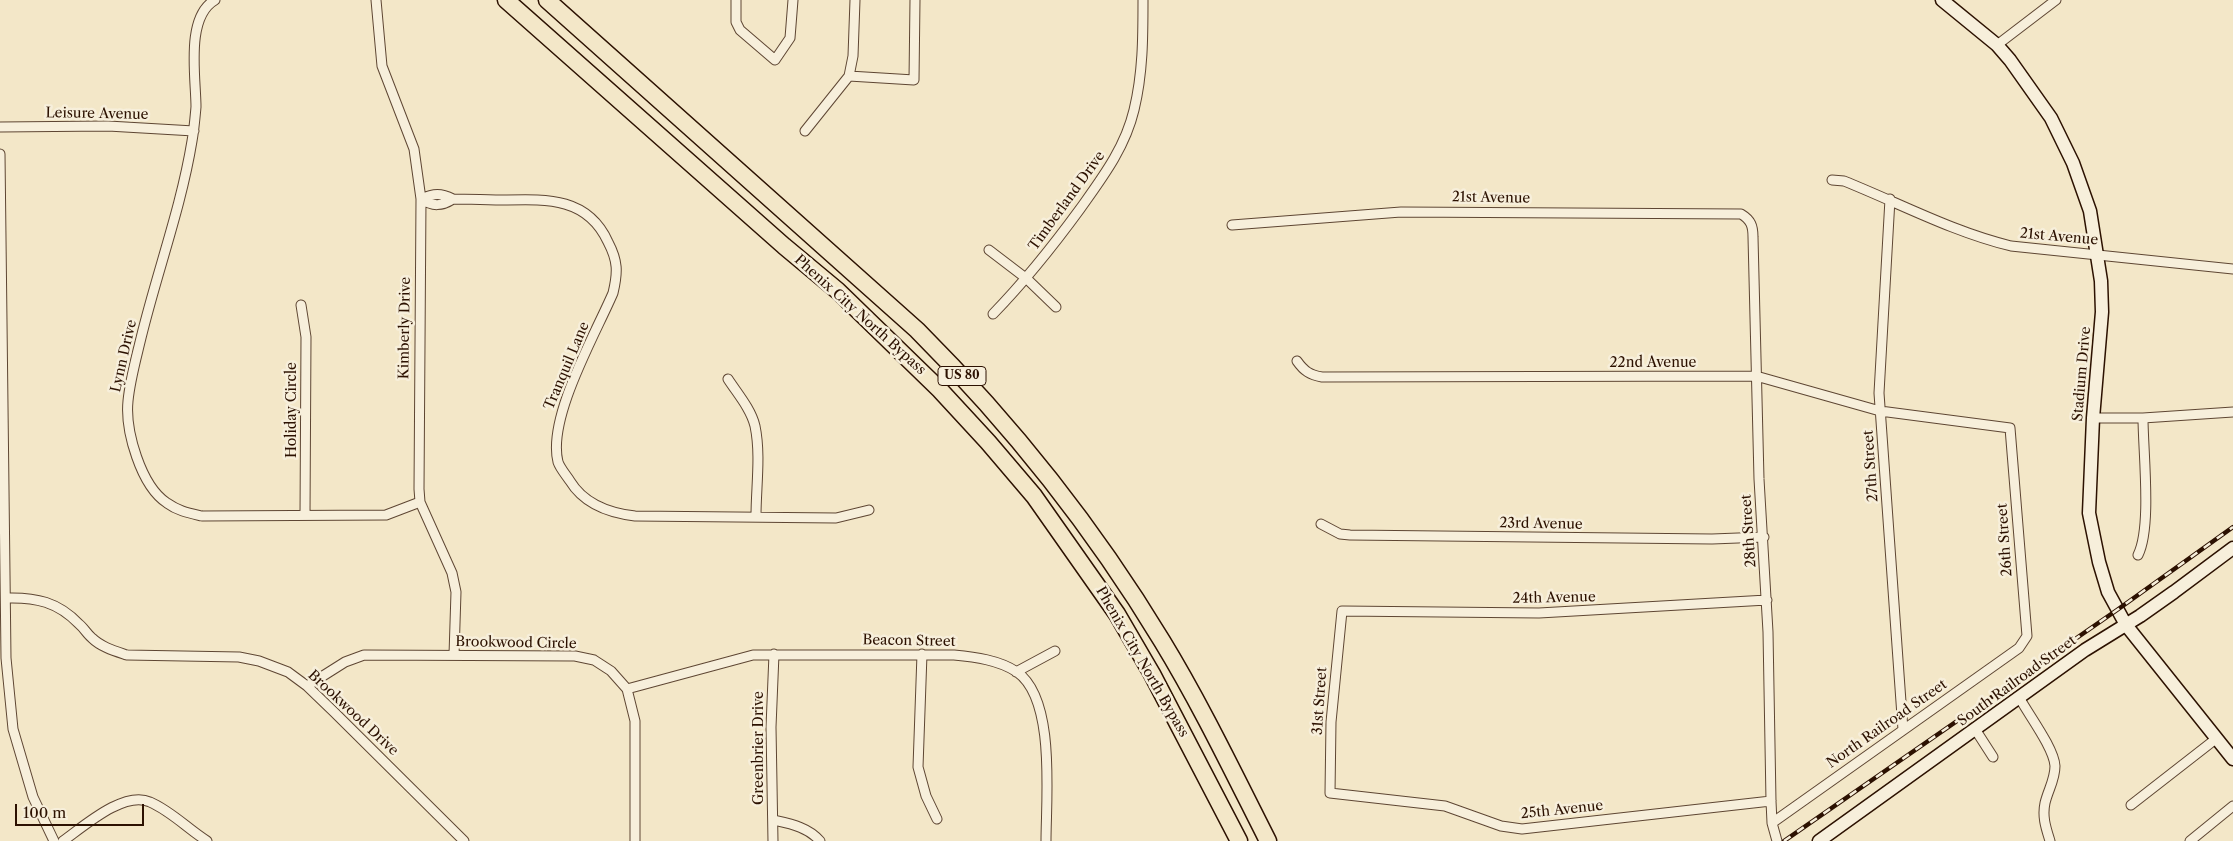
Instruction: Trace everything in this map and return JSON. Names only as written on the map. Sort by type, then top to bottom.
[{"type":"highway","name":"Phenix City North Bypass","points":[[506,0],[838,291],[940,390],[988,442],[1034,496],[1117,614],[1152,674],[1239,841]]},
{"type":"highway","name":"Phenix City North Bypass","points":[[547,0],[887,303],[952,365],[1018,439],[1080,517],[1137,600],[1188,685],[1268,841]]},
{"type":"street","name":"Lynn Drive","points":[[215,0],[200,18],[195,37],[194,131],[184,180],[131,382],[128,402],[128,422],[135,451],[146,479],[165,502],[183,512],[202,516],[386,514],[420,502]]},
{"type":"street","name":"Kimberly Drive","points":[[376,0],[382,66],[414,149],[421,200],[418,420],[420,502],[452,572],[456,592],[454,655]]},
{"type":"street","points":[[736,0],[736,22],[740,30],[775,60],[790,38],[793,0]]},
{"type":"street","points":[[805,132],[849,76],[853,56],[855,0]]},
{"type":"street","points":[[849,76],[914,80],[915,0]]},
{"type":"street","name":"Timberland Drive","points":[[993,314],[1027,279],[1110,167],[1124,140],[1134,111],[1140,81],[1144,0]]},
{"type":"street","name":"Stadium Drive","points":[[1942,0],[1997,46],[2051,118],[2073,164],[2090,211],[2099,255],[2102,312],[2093,418],[2089,513],[2092,533],[2108,592],[2126,625],[2233,758]]},
{"type":"street","points":[[1997,46],[2056,0]]},
{"type":"street","name":"Leisure Avenue","points":[[0,127],[108,126],[194,131]]},
{"type":"street","points":[[0,154],[2,513],[6,598],[6,658],[13,729],[33,797],[54,841]]},
{"type":"street","name":"21st Avenue","points":[[1832,180],[1844,180],[1992,242],[2011,246],[2233,268]]},
{"type":"street","name":"Tranquil Lane","points":[[421,200],[432,194],[444,194],[453,199],[546,200],[573,206],[590,217],[605,234],[614,253],[618,273],[613,293],[560,414],[556,444],[558,463],[574,488],[597,507],[616,514],[635,516],[836,518],[869,510]]},
{"type":"street","name":"27th Street","points":[[1890,199],[1881,344],[1880,412],[1903,730]]},
{"type":"street","name":"21st Avenue","points":[[1232,226],[1410,212],[1741,214],[1749,218]]},
{"type":"street","name":"28th Street","points":[[1749,218],[1754,237],[1759,479],[1764,537],[1771,801],[1772,823],[1777,841]]},
{"type":"street","points":[[989,250],[1027,279],[1056,307]]},
{"type":"street","name":"Holiday Circle","points":[[301,305],[306,337],[305,515]]},
{"type":"street","name":"22nd Avenue","points":[[1297,361],[1303,370],[1312,376],[1322,377],[1756,376],[1880,412],[2010,428]]},
{"type":"street","points":[[728,379],[746,407],[754,425],[758,453],[756,516]]},
{"type":"street","points":[[2093,418],[2143,418],[2233,412]]},
{"type":"street","points":[[2138,555],[2143,545],[2145,525],[2143,418]]},
{"type":"street","name":"26th Street","points":[[2010,428],[2021,589],[2027,636],[2019,648]]},
{"type":"street","name":"23rd Avenue","points":[[1321,524],[1340,534],[1350,535],[1657,539],[1764,537]]},
{"type":"street","name":"South Railroad Street","points":[[1819,841],[2085,650],[2126,625],[2233,548]]},
{"type":"street","name":"Brookwood Drive","points":[[6,598],[36,599],[62,608],[93,639],[127,655],[246,658],[288,672],[307,686],[464,841]]},
{"type":"street","name":"24th Avenue","points":[[1342,611],[1539,613],[1766,600]]},
{"type":"street","name":"31st Street","points":[[1330,793],[1331,722],[1342,611]]},
{"type":"street","name":"North Railroad Street","points":[[1772,823],[2019,648]]},
{"type":"street","points":[[1016,672],[1055,651]]},
{"type":"street","name":"Greenbrier Drive","points":[[773,841],[771,728],[774,654]]},
{"type":"street","points":[[922,654],[918,767],[926,796],[937,819]]},
{"type":"street","name":"Beacon Street","points":[[627,688],[753,655],[922,654],[981,658],[1016,672],[1026,681],[1034,696],[1044,725],[1047,756],[1046,841]]},
{"type":"street","name":"Brookwood Circle","points":[[307,686],[345,662],[364,655],[454,655],[575,656],[594,660],[610,671],[627,688]]},
{"type":"street","points":[[627,688],[635,721],[635,841]]},
{"type":"street","points":[[2019,697],[2048,745],[2055,764],[2052,785],[2045,804],[2044,823],[2050,841]]},
{"type":"street","points":[[1975,728],[1993,758]]},
{"type":"street","points":[[2132,806],[2216,738]]},
{"type":"street","name":"25th Avenue","points":[[1330,793],[1444,806],[1501,826],[1522,829],[1771,801]]},
{"type":"street","points":[[63,841],[110,808],[129,800],[149,801],[207,841]]},
{"type":"street","points":[[2190,841],[2233,806]]},
{"type":"street","points":[[773,820],[795,825],[814,833],[820,841]]},
{"type":"railway","points":[[1784,841],[2117,610],[2233,527]]}]
